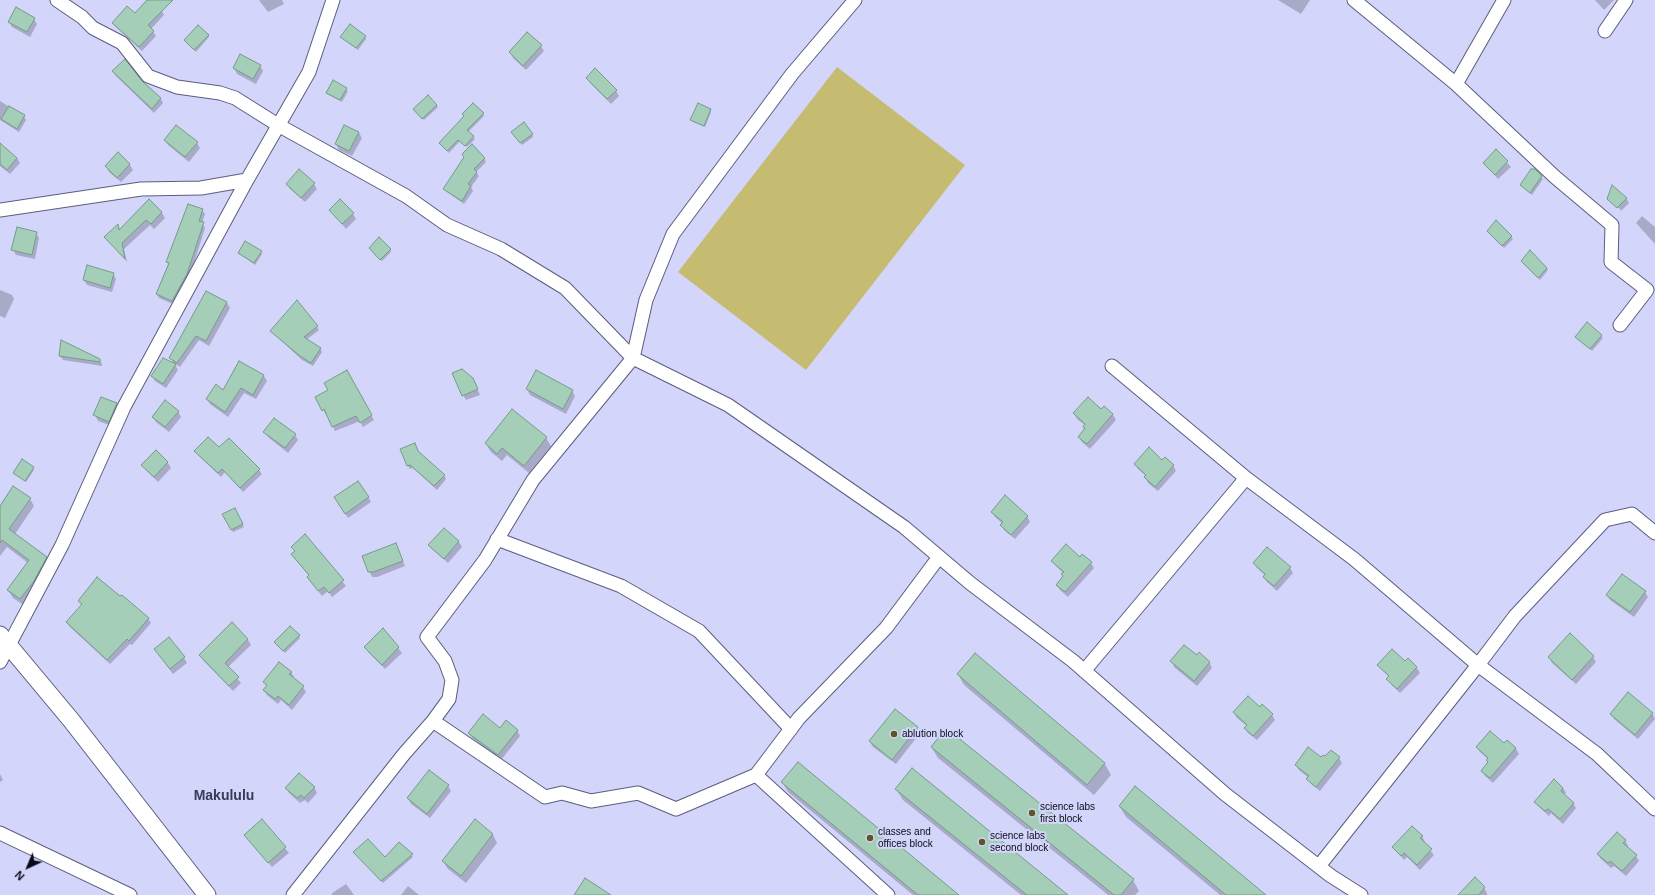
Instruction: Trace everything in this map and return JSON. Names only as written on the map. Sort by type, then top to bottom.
[{"type":"street","points":[[57,0],[82,17],[93,28],[122,43],[148,76],[177,87],[220,93],[235,98],[278,125],[406,196],[447,224],[501,249],[565,288],[633,358],[728,405],[904,527],[970,583],[1084,671],[1225,794],[1319,866],[1361,895]]},
{"type":"street","points":[[0,662],[4,640],[62,545],[124,407],[247,180],[309,72],[333,0]]},
{"type":"street","points":[[293,895],[404,754],[433,722],[449,699],[452,680],[445,661],[426,637],[485,560],[532,480],[633,358],[646,300],[673,234],[792,74],[855,0]]},
{"type":"street","points":[[1354,0],[1456,84],[1555,177],[1612,225],[1611,262],[1647,290],[1620,325]]},
{"type":"street","points":[[1456,84],[1504,0]]},
{"type":"street","points":[[1605,31],[1626,0]]},
{"type":"street","points":[[0,210],[141,189],[201,188],[247,180]]},
{"type":"street","points":[[1112,366],[1246,478],[1354,559],[1478,665],[1597,754],[1655,810]]},
{"type":"street","points":[[1084,671],[1246,478]]},
{"type":"street","points":[[1319,866],[1515,616],[1605,520],[1632,514],[1655,533]]},
{"type":"street","points":[[497,539],[621,586],[699,631],[791,729]]},
{"type":"street","points":[[433,722],[545,797],[562,793],[592,801],[638,793],[676,809],[756,775],[799,718],[886,628],[939,557]]},
{"type":"street","points":[[4,640],[71,720],[206,895]]},
{"type":"street","points":[[756,775],[888,895]]},
{"type":"street","points":[[0,833],[18,843],[130,895]]},
{"type":"shaded area","points":[[837,67],[965,165],[806,370],[678,272]]},
{"type":"building","points":[[147,0],[173,0],[148,25],[154,31],[139,47],[112,23],[127,6],[135,13]]},
{"type":"building","points":[[16,7],[35,18],[27,32],[8,22]]},
{"type":"building","points":[[350,24],[366,36],[356,48],[340,37]]},
{"type":"building","points":[[198,25],[209,35],[194,50],[184,40]]},
{"type":"building","points":[[527,32],[542,45],[523,66],[509,52]]},
{"type":"building","points":[[240,54],[261,65],[253,79],[233,68]]},
{"type":"building","points":[[125,59],[142,81],[161,98],[152,109],[112,71]]},
{"type":"building","points":[[595,68],[617,90],[607,99],[586,78]]},
{"type":"building","points":[[333,80],[347,88],[340,100],[326,93]]},
{"type":"building","points":[[428,95],[437,105],[422,119],[413,109]]},
{"type":"building","points":[[473,103],[484,113],[467,130],[474,136],[465,146],[458,140],[447,151],[439,143],[464,116],[462,114]]},
{"type":"building","points":[[698,103],[711,109],[704,126],[690,120]]},
{"type":"building","points":[[9,106],[25,115],[17,129],[1,119]]},
{"type":"building","points":[[524,122],[533,134],[520,143],[511,132]]},
{"type":"building","points":[[176,125],[198,142],[185,157],[164,140]]},
{"type":"building","points":[[344,125],[359,132],[349,151],[335,144]]},
{"type":"building","points":[[0,143],[17,158],[7,170],[0,164]]},
{"type":"building","points":[[472,144],[485,158],[474,169],[477,172],[468,184],[471,186],[462,201],[443,189],[464,157],[462,154]]},
{"type":"building","points":[[1496,149],[1508,161],[1495,175],[1483,163]]},
{"type":"building","points":[[118,152],[130,164],[117,178],[105,166]]},
{"type":"building","points":[[299,169],[315,183],[301,198],[286,184]]},
{"type":"building","points":[[1531,169],[1535,169],[1542,176],[1530,193],[1520,185]]},
{"type":"building","points":[[1612,185],[1627,198],[1617,208],[1607,199]]},
{"type":"building","points":[[149,199],[162,212],[151,224],[146,220],[122,243],[125,259],[104,237],[118,224],[119,230]]},
{"type":"building","points":[[340,199],[354,213],[342,224],[329,210]]},
{"type":"building","points":[[188,204],[203,209],[199,221],[204,222],[187,274],[172,301],[156,294],[169,263],[166,262]]},
{"type":"building","points":[[1496,220],[1512,236],[1502,246],[1487,231]]},
{"type":"building","points":[[17,227],[37,232],[32,255],[11,250]]},
{"type":"building","points":[[379,237],[391,249],[380,260],[369,248]]},
{"type":"building","points":[[245,241],[262,251],[254,263],[238,253]]},
{"type":"building","points":[[1530,250],[1547,268],[1538,278],[1521,261]]},
{"type":"building","points":[[87,265],[114,273],[110,288],[83,280]]},
{"type":"building","points":[[206,291],[227,302],[206,341],[196,336],[177,363],[169,358]]},
{"type":"building","points":[[297,300],[318,326],[304,337],[321,348],[311,363],[300,356],[270,331]]},
{"type":"building","points":[[1587,322],[1602,335],[1590,349],[1575,337]]},
{"type":"building","points":[[61,340],[100,359],[100,362],[59,356]]},
{"type":"building","points":[[163,358],[176,364],[163,384],[151,376]]},
{"type":"building","points":[[239,361],[264,375],[253,395],[241,388],[225,412],[206,399],[216,384],[223,390]]},
{"type":"building","points":[[462,369],[473,378],[478,389],[462,396],[452,373]]},
{"type":"building","points":[[347,370],[372,415],[360,423],[356,416],[332,427],[324,409],[322,411],[315,397],[328,390],[324,383]]},
{"type":"building","points":[[536,370],[573,390],[563,409],[526,389]]},
{"type":"building","points":[[101,397],[117,403],[109,422],[93,415]]},
{"type":"building","points":[[1088,397],[1101,409],[1104,406],[1113,414],[1087,444],[1078,437],[1085,428],[1083,427],[1085,424],[1073,413]]},
{"type":"building","points":[[165,400],[179,411],[165,427],[152,417]]},
{"type":"building","points":[[512,409],[547,437],[524,466],[502,448],[497,454],[485,443]]},
{"type":"building","points":[[274,418],[296,434],[285,448],[263,432]]},
{"type":"building","points":[[208,437],[219,447],[229,438],[260,469],[240,488],[222,469],[218,473],[194,451]]},
{"type":"building","points":[[415,443],[418,451],[445,475],[434,486],[410,465],[407,466],[400,449]]},
{"type":"building","points":[[1149,447],[1162,460],[1165,457],[1174,465],[1155,487],[1144,477],[1146,475],[1134,464]]},
{"type":"building","points":[[156,450],[168,462],[154,477],[141,465]]},
{"type":"building","points":[[22,459],[34,467],[25,481],[13,473]]},
{"type":"building","points":[[358,481],[369,497],[345,514],[334,497]]},
{"type":"building","points":[[13,486],[31,498],[9,529],[47,557],[34,581],[20,599],[7,590],[29,560],[2,540],[0,543],[0,506]]},
{"type":"building","points":[[1005,495],[1028,516],[1011,535],[1000,525],[1003,522],[991,512]]},
{"type":"building","points":[[235,508],[243,524],[231,530],[222,514]]},
{"type":"building","points":[[444,528],[459,541],[444,559],[428,545]]},
{"type":"building","points":[[305,534],[344,580],[329,593],[324,587],[318,591],[307,577],[309,575],[291,554],[295,551],[291,547]]},
{"type":"building","points":[[396,543],[403,561],[373,572],[368,572],[362,556]]},
{"type":"building","points":[[1066,544],[1080,557],[1082,554],[1092,562],[1065,592],[1056,585],[1063,576],[1061,574],[1064,572],[1051,561]]},
{"type":"building","points":[[1267,547],[1291,567],[1274,586],[1263,577],[1265,574],[1253,563]]},
{"type":"building","points":[[1622,574],[1646,591],[1630,612],[1606,595]]},
{"type":"building","points":[[97,577],[120,596],[122,595],[149,618],[129,641],[127,639],[107,660],[66,622],[82,604],[78,601]]},
{"type":"building","points":[[232,622],[248,639],[225,663],[239,677],[229,686],[199,655]]},
{"type":"building","points":[[290,626],[300,635],[283,651],[274,642]]},
{"type":"building","points":[[383,628],[399,647],[382,665],[364,647]]},
{"type":"building","points":[[1570,633],[1594,656],[1572,680],[1548,657]]},
{"type":"building","points":[[169,637],[185,657],[170,669],[154,649]]},
{"type":"building","points":[[1184,645],[1197,655],[1199,652],[1210,662],[1194,681],[1170,661]]},
{"type":"building","points":[[1392,649],[1405,661],[1408,658],[1417,667],[1397,689],[1386,679],[1389,676],[1377,665]]},
{"type":"building","points":[[975,653],[1105,763],[1087,785],[957,674]]},
{"type":"building","points":[[279,662],[292,672],[289,674],[304,686],[289,705],[278,696],[275,699],[263,690],[267,685],[263,682]]},
{"type":"building","points":[[1628,692],[1653,713],[1635,735],[1610,714]]},
{"type":"building","points":[[1248,696],[1260,707],[1262,704],[1273,714],[1253,736],[1244,728],[1247,725],[1233,712]]},
{"type":"building","name":"ablution block","points":[[895,709],[918,727],[892,760],[869,741]]},
{"type":"building","points":[[483,714],[500,728],[506,720],[518,730],[498,755],[468,733]]},
{"type":"building","name":"science labs first block","points":[[946,728],[1134,879],[1121,895],[1114,895],[931,747]]},
{"type":"building","points":[[1490,731],[1504,743],[1507,740],[1516,748],[1490,778],[1481,771],[1488,762],[1486,760],[1488,758],[1476,747]]},
{"type":"building","points":[[1308,747],[1321,757],[1323,755],[1325,756],[1331,750],[1340,757],[1316,787],[1306,779],[1309,776],[1295,765]]},
{"type":"building","name":"classes and offices block","points":[[798,762],[959,895],[918,895],[781,782]]},
{"type":"building","name":"science labs second block","points":[[912,768],[1068,895],[1027,895],[895,789]]},
{"type":"building","points":[[429,770],[449,785],[427,814],[407,798]]},
{"type":"building","points":[[299,773],[315,787],[304,798],[301,795],[297,798],[285,788]]},
{"type":"building","points":[[1554,779],[1563,788],[1561,791],[1574,803],[1560,819],[1548,809],[1545,811],[1534,802]]},
{"type":"building","points":[[1135,786],[1266,895],[1226,895],[1119,806]]},
{"type":"building","points":[[262,819],[286,847],[268,863],[244,835]]},
{"type":"building","points":[[475,819],[493,834],[461,876],[442,861]]},
{"type":"building","points":[[1412,826],[1423,836],[1420,838],[1432,849],[1417,865],[1404,853],[1401,856],[1392,847]]},
{"type":"building","points":[[1617,832],[1626,840],[1623,843],[1637,855],[1622,871],[1610,861],[1608,863],[1597,854]]},
{"type":"building","points":[[368,839],[385,857],[399,842],[413,854],[381,881],[353,852]]},
{"type":"building","points":[[1475,877],[1485,887],[1479,895],[1458,895]]},
{"type":"building","points":[[585,878],[611,895],[574,895]]},
{"type":"place","name":"ablution block","points":[[894,734]]},
{"type":"place","name":"science labs first block","points":[[1032,813]]},
{"type":"place","name":"classes and offices block","points":[[870,838]]},
{"type":"place","name":"science labs second block","points":[[982,842]]},
{"type":"district","name":"Makululu","points":[[224,796]]}]
